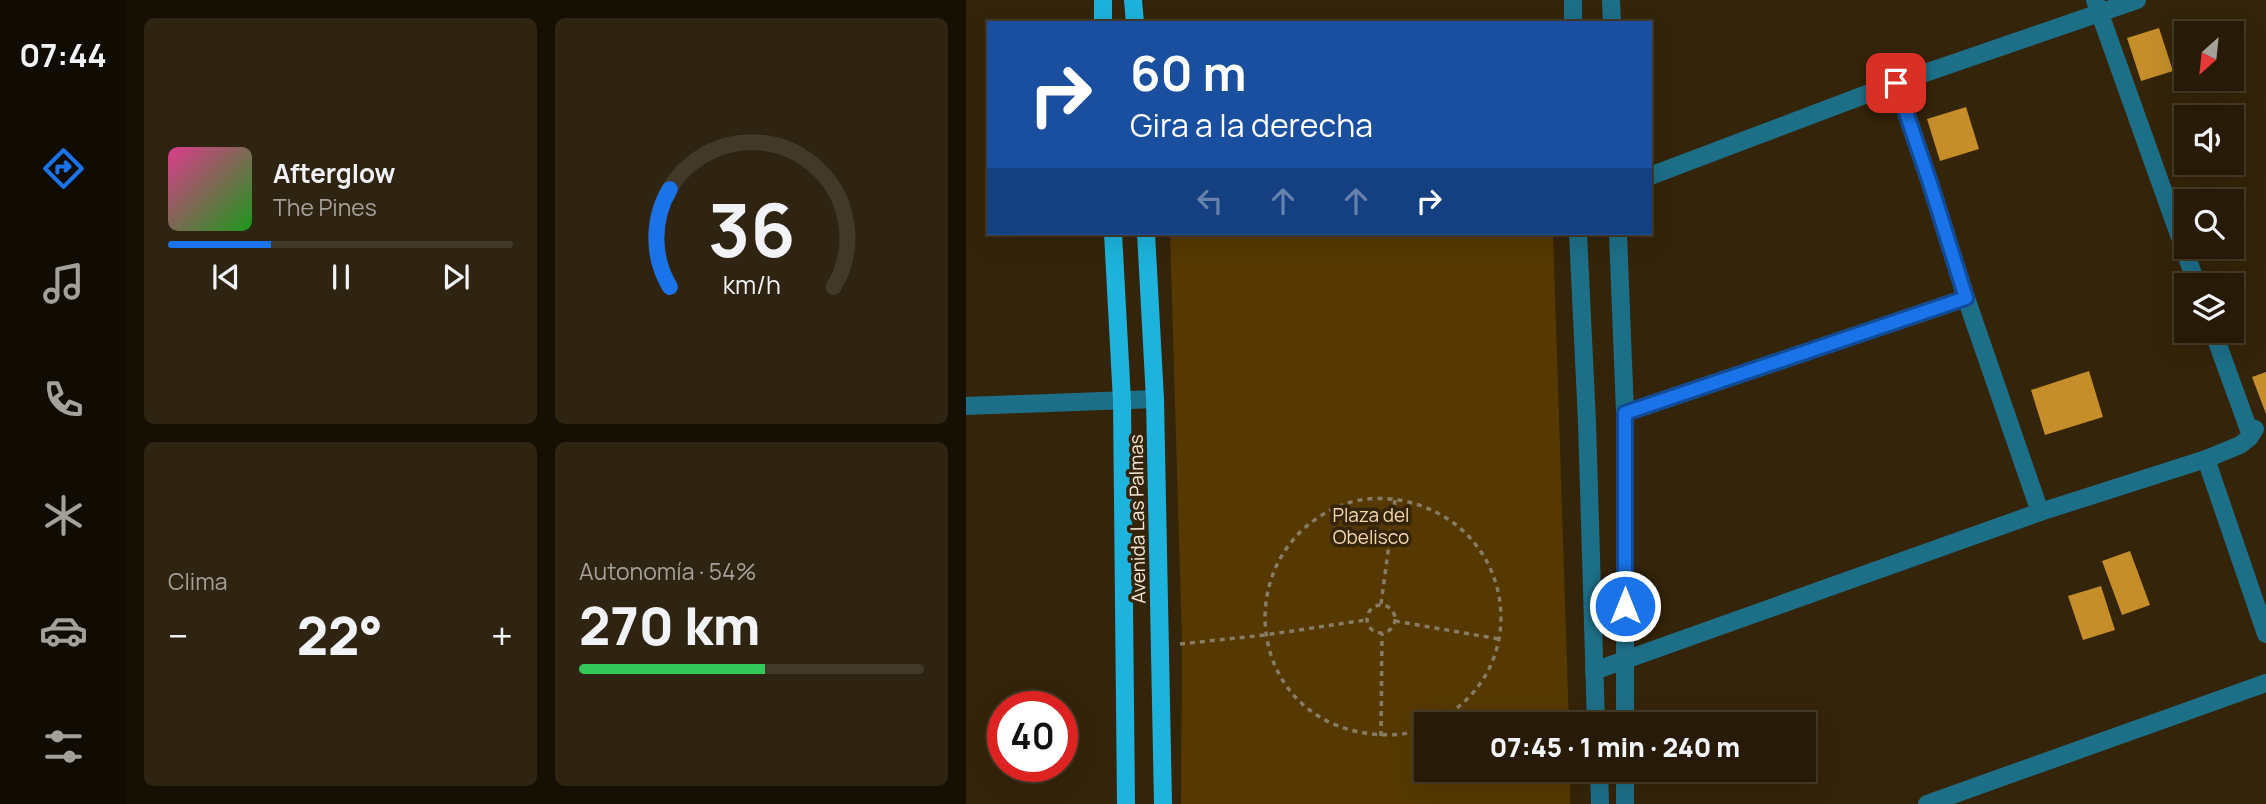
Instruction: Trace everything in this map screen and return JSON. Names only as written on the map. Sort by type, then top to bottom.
[{"type":"main road","points":[[1103,0],[1103,21]]},
{"type":"main road","points":[[1133,0],[1135,21]]},
{"type":"main road","name":"Avenida Las Palmas","points":[[1113,235],[1122,401],[1126,804]]},
{"type":"main road","name":"Avenida Las Palmas","points":[[1146,235],[1155,399],[1163,804]]},
{"type":"street","points":[[1573,0],[1573,21]]},
{"type":"street","points":[[1611,0],[1612,21]]},
{"type":"street","points":[[1652,175],[2097,6],[2137,0]]},
{"type":"street","points":[[2097,6],[2193,273]]},
{"type":"street","points":[[1896,83],[2040,512]]},
{"type":"street","points":[[1578,235],[1596,712]]},
{"type":"street","points":[[1618,235],[1625,413],[1625,712]]},
{"type":"street","points":[[1625,413],[1966,298]]},
{"type":"street","points":[[1594,671],[2040,512],[2206,459],[2240,445],[2255,429],[2250,433],[2217,343]]},
{"type":"street","points":[[966,406],[1155,399]]},
{"type":"street","points":[[2206,459],[2266,634]]},
{"type":"street","points":[[1927,804],[2266,683]]},
{"type":"street","points":[[1599,782],[1600,804]]},
{"type":"street","points":[[1625,782],[1625,804]]},
{"type":"path","points":[[1414,732],[1381,736],[1340,728],[1305,706],[1278,674],[1265,635],[1266,594],[1280,555],[1307,524],[1343,504],[1384,498],[1421,504],[1454,522],[1480,548],[1497,582],[1503,619],[1496,656],[1478,689],[1455,712]]},
{"type":"path","points":[[1381,604],[1395,500]]},
{"type":"path","points":[[1381,604],[1390,608],[1395,621],[1391,630],[1382,634],[1369,628],[1366,620],[1369,611],[1381,604]]},
{"type":"path","points":[[1160,646],[1265,635],[1366,620]]},
{"type":"path","points":[[1395,621],[1499,639]]},
{"type":"path","points":[[1381,736],[1382,634]]},
{"type":"green space","name":"Plaza del Obelisco","points":[[1170,235],[1553,235],[1569,712],[1414,712],[1414,782],[1570,782],[1570,804],[1181,804],[1182,643]]},
{"type":"building","points":[[2159,28],[2173,71],[2141,81],[2127,38]]},
{"type":"building","points":[[1966,107],[1979,149],[1940,161],[1927,119]]},
{"type":"building","points":[[2089,371],[2103,417],[2045,435],[2031,390]]},
{"type":"building","points":[[2266,372],[2266,414],[2252,377]]},
{"type":"building","points":[[2130,551],[2150,605],[2122,615],[2102,561]]},
{"type":"building","points":[[2101,586],[2115,630],[2083,640],[2068,596]]},
{"type":"route","points":[[1625,606],[1625,413],[1966,298],[1896,83]]}]
